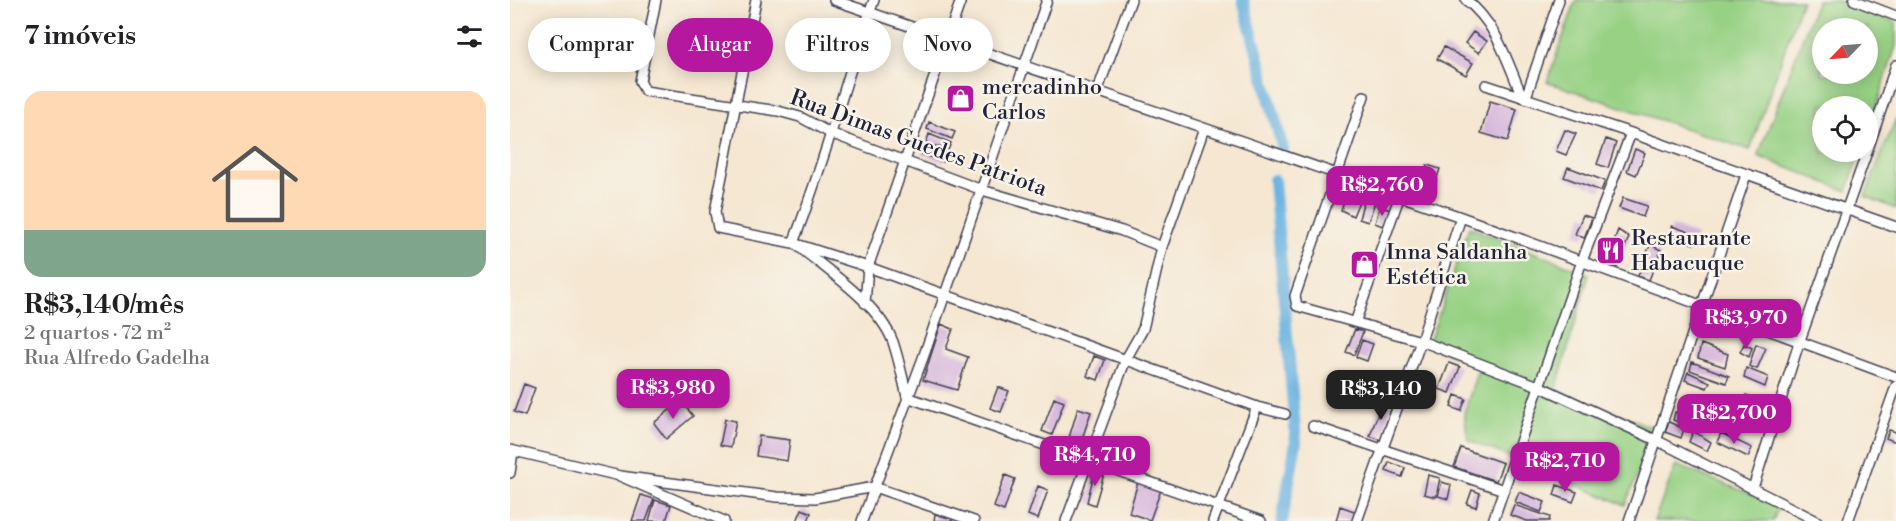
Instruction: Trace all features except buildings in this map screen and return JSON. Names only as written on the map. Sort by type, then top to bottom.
[{"type":"street","name":"Rua Dimas Guedes Patriota","points":[[656,0],[640,81],[642,87],[650,93],[778,111],[800,117],[830,133],[982,189],[1122,231],[1162,247]]},
{"type":"street","points":[[756,0],[715,212],[716,223],[722,230],[793,243],[868,267],[1257,407],[1285,414]]},
{"type":"street","points":[[834,0],[903,26]]},
{"type":"street","points":[[793,243],[819,175],[830,133],[874,0]]},
{"type":"street","points":[[955,18],[962,0]]},
{"type":"street","points":[[862,521],[982,189],[1047,0]]},
{"type":"street","points":[[1097,92],[1131,0]]},
{"type":"street","points":[[1466,0],[1477,4],[1495,32],[1524,97]]},
{"type":"street","points":[[1524,97],[1559,0]]},
{"type":"street","points":[[1854,0],[1896,16]]},
{"type":"street","points":[[993,56],[1400,195],[1896,377]]},
{"type":"street","points":[[1878,118],[1896,65]]},
{"type":"street","points":[[865,303],[868,267],[908,160],[937,72]]},
{"type":"street","points":[[1486,85],[1631,133],[1896,227]]},
{"type":"street","points":[[1364,96],[1295,296],[1300,309],[1356,320],[1421,341],[1541,387],[1658,441],[1817,521]]},
{"type":"street","points":[[1066,521],[1126,358],[1143,329],[1162,247],[1204,129]]},
{"type":"street","points":[[1493,521],[1541,387],[1582,261],[1631,133]]},
{"type":"street","points":[[1753,488],[1799,343],[1863,162]]},
{"type":"street","points":[[1629,521],[1658,441],[1746,175]]},
{"type":"street","points":[[1356,320],[1400,195]]},
{"type":"street","points":[[1358,521],[1421,341],[1461,217]]},
{"type":"street","points":[[793,243],[865,303],[892,341],[908,397]]},
{"type":"street","points":[[1848,521],[1896,386]]},
{"type":"street","points":[[908,397],[1261,521]]},
{"type":"street","points":[[1213,521],[1257,407]]},
{"type":"street","points":[[1313,426],[1504,490]]},
{"type":"street","points":[[510,473],[511,451],[620,476],[787,497],[815,498],[874,487],[974,521]]},
{"type":"street","points":[[620,476],[724,521]]},
{"type":"green space","points":[[1576,0],[1802,0],[1750,150],[1547,82]]},
{"type":"green space","points":[[1817,0],[1835,0],[1896,22],[1896,46],[1878,101],[1878,96],[1812,96],[1812,162],[1857,162],[1847,191],[1758,156]]},
{"type":"green space","points":[[1896,118],[1896,209],[1865,196]]},
{"type":"green space","points":[[1469,227],[1589,274],[1556,390],[1657,429],[1625,505],[1468,440],[1464,413],[1479,366],[1428,345]]},
{"type":"green space","points":[[1676,465],[1779,505],[1773,521],[1654,521]]},
{"type":"waterway","points":[[1243,0],[1283,149]]},
{"type":"waterway","points":[[1274,180],[1296,442],[1282,521]]},
{"type":"place","name":"mercadinho Carlos","points":[[961,99]]},
{"type":"place","name":"Restaurante Habacuque","points":[[1610,250]]},
{"type":"place","name":"Inna Saldanha Estética","points":[[1365,264]]}]
